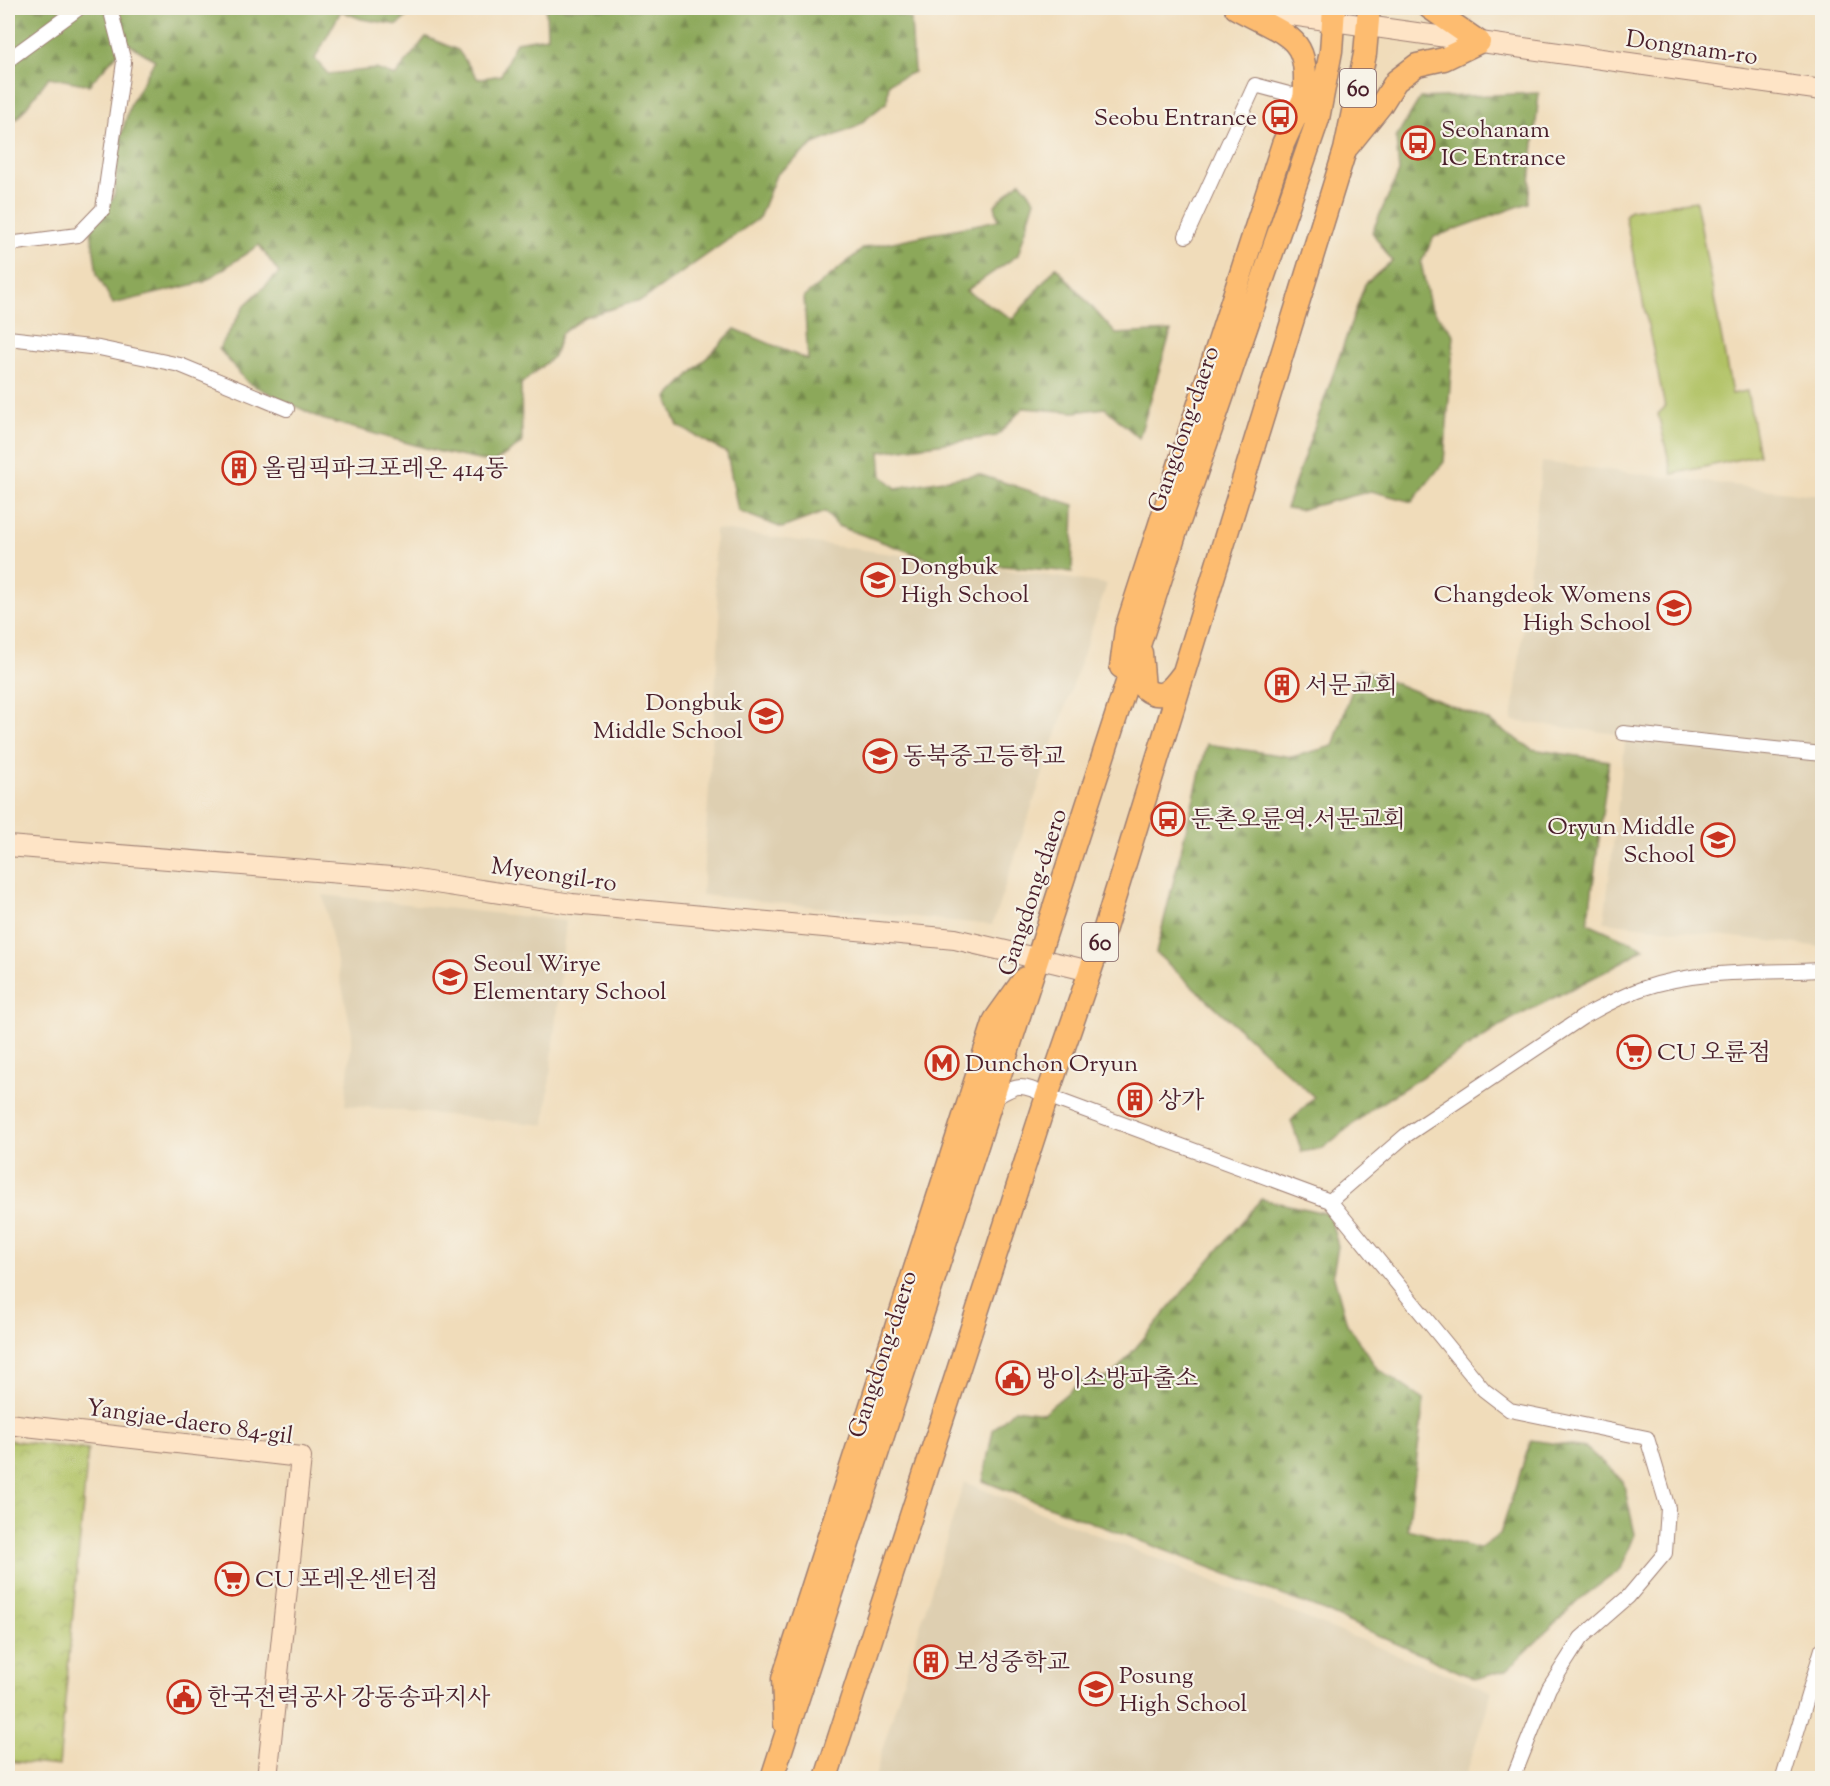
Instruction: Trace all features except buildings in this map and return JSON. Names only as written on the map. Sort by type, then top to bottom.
[{"type":"main road","points":[[1235,8],[1296,40],[1304,56],[1304,98],[1295,185]]},
{"type":"main road","name":"Dongnam-ro","points":[[1235,8],[1370,17],[1479,42],[1822,90]]},
{"type":"main road","points":[[1430,8],[1479,42]]},
{"type":"main road","name":"Gangdong-daero","points":[[772,1779],[1040,958],[1141,640],[1318,119],[1331,51],[1334,14]]},
{"type":"main road","name":"60","points":[[825,1779],[1047,1096],[1090,971],[1183,674],[1345,150],[1370,17]]},
{"type":"main road","points":[[1345,150],[1381,105],[1396,81],[1417,65],[1444,58],[1479,42]]},
{"type":"main road","points":[[1114,724],[1126,629],[1283,144],[1304,98]]},
{"type":"main road","points":[[1141,640],[1144,688],[1152,695],[1161,695],[1170,690],[1183,674]]},
{"type":"main road","name":"Myeongil-ro","points":[[8,846],[403,878],[572,904],[955,939],[1090,971]]},
{"type":"main road","points":[[760,1779],[786,1736],[783,1679],[995,1020],[1040,958]]},
{"type":"main road","name":"Yangjae-daero 84-gil","points":[[8,1424],[300,1457],[267,1779]]},
{"type":"main road","points":[[842,1730],[844,1779]]},
{"type":"street","points":[[8,60],[79,8]]},
{"type":"street","points":[[8,244],[78,236],[104,209],[124,62],[110,8]]},
{"type":"street","points":[[1186,236],[1255,85],[1304,98]]},
{"type":"street","points":[[8,338],[99,348],[180,365],[287,409]]},
{"type":"street","points":[[1623,733],[1822,754]]},
{"type":"street","points":[[1330,1201],[1405,1136],[1583,1017],[1612,1002],[1641,989],[1708,975],[1822,970]]},
{"type":"street","points":[[992,1100],[1013,1087],[1026,1086],[1047,1096],[1330,1201],[1484,1390],[1510,1410],[1647,1438],[1668,1508],[1665,1553],[1628,1597],[1581,1638],[1549,1688],[1513,1779]]},
{"type":"street","points":[[1783,1779],[1822,1649]]},
{"type":"shaded area","name":"Changdeok Womens High School","points":[[1542,462],[1822,496],[1822,947],[1604,922],[1626,735],[1512,721]]},
{"type":"shaded area","name":"동북중고등학교","points":[[715,529],[1107,584],[992,925],[702,895],[720,618],[714,579]]},
{"type":"shaded area","name":"Seoul Wirye Elementary School","points":[[323,895],[566,921],[545,1125],[345,1105],[352,1034]]},
{"type":"shaded area","name":"Posung High School","points":[[964,1482],[1492,1692],[1465,1778],[875,1778]]},
{"type":"green space","points":[[8,8],[401,8],[408,15],[398,25],[361,19],[341,11],[315,59],[328,74],[376,69],[395,76],[426,37],[458,50],[478,79],[501,75],[516,42],[547,37],[546,8],[878,8],[911,19],[914,72],[889,83],[887,102],[856,127],[814,144],[776,175],[759,218],[644,299],[584,317],[561,334],[554,356],[521,384],[522,443],[493,463],[440,452],[322,419],[248,383],[219,349],[245,305],[279,273],[259,245],[204,282],[113,304],[97,274],[91,230],[114,197],[120,139],[131,103],[155,60],[127,43],[89,85],[49,77],[17,119],[8,110]]},
{"type":"green space","points":[[1539,93],[1528,203],[1434,237],[1421,263],[1430,306],[1454,335],[1444,462],[1412,502],[1371,491],[1299,510],[1286,508],[1365,284],[1392,261],[1372,232],[1399,172],[1396,138],[1420,98]]},
{"type":"green space","points":[[1020,181],[1035,200],[1018,255],[966,291],[1013,319],[1056,267],[1116,334],[1171,331],[1139,438],[1105,408],[1075,412],[1023,408],[997,436],[880,452],[882,476],[896,488],[978,474],[1074,505],[1072,572],[932,560],[838,526],[825,512],[782,528],[738,511],[727,453],[678,426],[667,398],[735,329],[808,360],[804,297],[864,248],[998,220],[995,205]]},
{"type":"green space","points":[[1696,201],[1732,394],[1747,391],[1759,455],[1672,474],[1658,414],[1665,407],[1625,216],[1630,210]]},
{"type":"green space","points":[[1359,669],[1487,720],[1532,749],[1609,761],[1588,923],[1644,948],[1618,965],[1510,1020],[1373,1108],[1323,1148],[1302,1152],[1291,1121],[1314,1097],[1156,953],[1207,744],[1292,757],[1333,746]]},
{"type":"green space","points":[[1261,1199],[1329,1214],[1338,1246],[1333,1273],[1347,1324],[1376,1367],[1424,1400],[1408,1529],[1479,1549],[1500,1534],[1531,1440],[1586,1448],[1623,1481],[1635,1534],[1621,1569],[1580,1599],[1507,1670],[1475,1679],[1324,1611],[983,1481],[993,1430],[1015,1409],[1043,1413],[1082,1381],[1111,1377]]},
{"type":"green space","points":[[8,1440],[88,1450],[59,1766],[8,1761]]},
{"type":"place","name":"Seobu Entrance","points":[[1280,117]]},
{"type":"place","name":"Seohanam IC Entrance","points":[[1418,143]]},
{"type":"place","name":"올림픽파크포레온 414동","points":[[239,468]]},
{"type":"place","name":"Dongbuk High School","points":[[878,580]]},
{"type":"place","name":"Changdeok Womens High School","points":[[1674,608]]},
{"type":"place","name":"서문교회","points":[[1282,685]]},
{"type":"place","name":"Dongbuk Middle School","points":[[766,716]]},
{"type":"place","name":"동북중고등학교","points":[[880,756]]},
{"type":"place","name":"둔촌오륜역.서문교회","points":[[1168,819]]},
{"type":"place","name":"Oryun Middle School","points":[[1718,840]]},
{"type":"place","name":"Seoul Wirye Elementary School","points":[[450,977]]},
{"type":"place","name":"CU 오륜점","points":[[1634,1052]]},
{"type":"place","name":"Dunchon Oryun","points":[[942,1063]]},
{"type":"place","name":"상가","points":[[1135,1100]]},
{"type":"place","name":"방이소방파출소","points":[[1013,1378]]},
{"type":"place","name":"CU 포레온센터점","points":[[232,1579]]},
{"type":"place","name":"보성중학교","points":[[931,1662]]},
{"type":"place","name":"Posung High School","points":[[1096,1689]]},
{"type":"place","name":"한국전력공사 강동송파지사","points":[[184,1697]]}]
